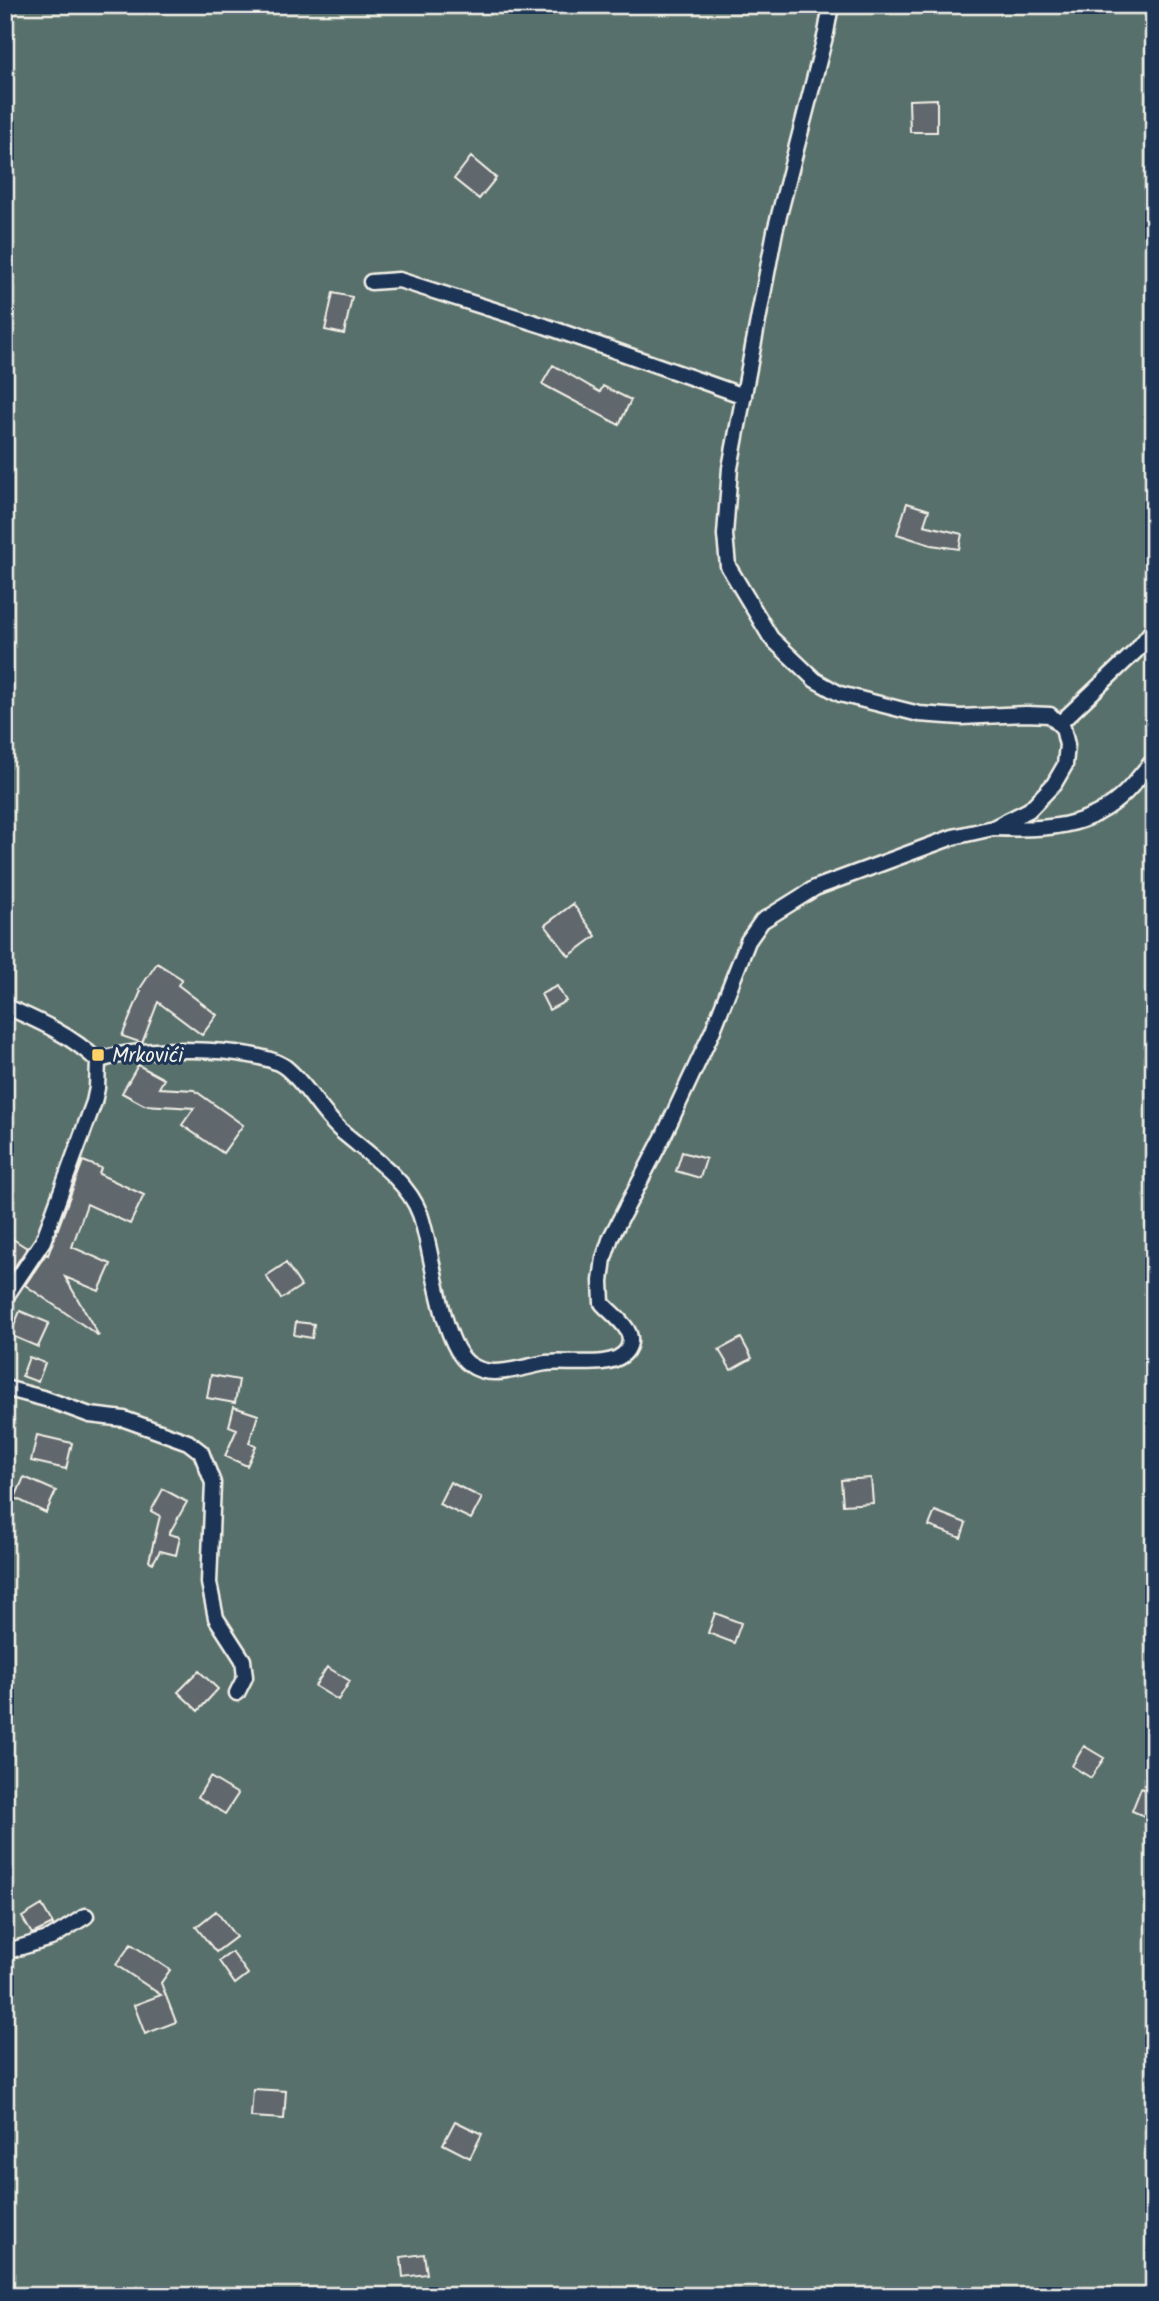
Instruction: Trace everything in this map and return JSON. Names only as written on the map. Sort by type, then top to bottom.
[{"type":"street","points":[[98,1061],[108,1056],[159,1051],[215,1051],[252,1054],[283,1066],[308,1090],[333,1124],[404,1186],[420,1212],[449,1333],[460,1355],[469,1364],[480,1370],[495,1372],[550,1362],[595,1363],[618,1359],[627,1351],[630,1341],[628,1329],[602,1303],[604,1258],[611,1237],[663,1137],[713,1030],[748,941],[762,921],[815,888],[953,837],[993,828],[1029,810],[1054,784],[1065,765],[1067,745],[1063,728],[1050,715],[961,718],[919,714],[840,694],[815,680],[771,638],[728,566],[725,535],[730,468],[775,231],[831,5]]},
{"type":"street","points":[[371,282],[399,281],[545,326],[744,396]]},
{"type":"street","points":[[1059,724],[1136,651],[1154,628]]},
{"type":"street","points":[[993,828],[1030,829],[1088,820],[1124,794],[1154,760]]},
{"type":"street","points":[[5,1006],[62,1033],[80,1044],[98,1061]]},
{"type":"street","points":[[5,1298],[43,1241],[94,1102],[98,1061]]},
{"type":"street","points":[[5,1388],[90,1415],[124,1419],[188,1443],[201,1452],[213,1483],[209,1583],[216,1618],[243,1660],[245,1677],[237,1693]]},
{"type":"street","points":[[5,1952],[51,1938],[86,1916]]},
{"type":"green space","points":[[5,5],[1154,5],[1154,2296],[5,2296]]},
{"type":"building","points":[[937,99],[937,132],[910,132],[909,100]]},
{"type":"building","points":[[471,157],[496,178],[479,199],[454,179]]},
{"type":"building","points":[[333,293],[352,297],[344,334],[325,330]]},
{"type":"building","points":[[553,365],[600,392],[603,386],[631,400],[619,425],[542,384]]},
{"type":"building","points":[[907,503],[929,510],[924,525],[962,534],[959,549],[931,545],[897,534]]},
{"type":"building","points":[[573,904],[596,936],[569,956],[545,925]]},
{"type":"building","points":[[157,963],[182,979],[178,985],[217,1015],[202,1035],[158,1002],[142,1043],[122,1036],[141,991],[139,990]]},
{"type":"building","points":[[557,986],[566,1001],[549,1010],[541,994]]},
{"type":"building","points":[[138,1065],[164,1079],[159,1088],[194,1090],[243,1125],[223,1153],[182,1125],[194,1108],[144,1105],[122,1093]]},
{"type":"building","points":[[682,1152],[706,1159],[700,1178],[676,1171]]},
{"type":"building","points":[[83,1161],[101,1168],[99,1174],[144,1195],[130,1224],[87,1204],[72,1247],[111,1264],[99,1291],[65,1277],[99,1336],[25,1285],[46,1254],[48,1255]]},
{"type":"building","points":[[5,1234],[27,1248],[10,1274],[5,1271]]},
{"type":"building","points":[[286,1263],[301,1286],[281,1299],[266,1276]]},
{"type":"building","points":[[20,1311],[49,1323],[38,1347],[10,1335]]},
{"type":"building","points":[[296,1322],[314,1324],[312,1338],[294,1335]]},
{"type":"building","points":[[741,1338],[752,1358],[731,1370],[719,1350]]},
{"type":"building","points":[[29,1357],[45,1363],[38,1382],[22,1376]]},
{"type":"building","points":[[211,1375],[239,1380],[235,1403],[207,1398]]},
{"type":"building","points":[[234,1407],[258,1415],[249,1443],[256,1446],[247,1466],[225,1456],[237,1429],[229,1426]]},
{"type":"building","points":[[37,1435],[72,1443],[66,1469],[31,1461]]},
{"type":"building","points":[[24,1477],[56,1491],[46,1513],[15,1498]]},
{"type":"building","points":[[871,1478],[873,1503],[843,1505],[841,1480]]},
{"type":"building","points":[[450,1482],[482,1498],[471,1519],[439,1504]]},
{"type":"building","points":[[163,1489],[187,1502],[169,1534],[180,1537],[176,1555],[160,1551],[153,1563],[149,1561],[160,1516],[151,1511]]},
{"type":"building","points":[[935,1511],[966,1523],[961,1538],[929,1526]]},
{"type":"building","points":[[715,1613],[741,1623],[734,1643],[708,1633]]},
{"type":"building","points":[[327,1667],[350,1681],[338,1700],[315,1686]]},
{"type":"building","points":[[199,1671],[218,1689],[198,1711],[178,1692]]},
{"type":"building","points":[[1084,1746],[1104,1758],[1091,1778],[1072,1766]]},
{"type":"building","points":[[210,1777],[238,1794],[225,1814],[198,1797]]},
{"type":"building","points":[[1141,1788],[1154,1793],[1154,1820],[1132,1811]]},
{"type":"building","points":[[42,1905],[53,1924],[32,1934],[22,1917]]},
{"type":"building","points":[[216,1911],[236,1937],[216,1952],[196,1927]]},
{"type":"building","points":[[131,1944],[170,1970],[161,1983],[176,2022],[145,2034],[134,2005],[161,1995],[116,1965]]},
{"type":"building","points":[[232,1952],[248,1974],[235,1984],[219,1961]]},
{"type":"building","points":[[253,2089],[286,2091],[284,2119],[251,2117]]},
{"type":"building","points":[[455,2121],[482,2134],[470,2158],[443,2144]]},
{"type":"building","points":[[424,2254],[427,2274],[403,2277],[401,2257]]},
{"type":"place","name":"Mrkovići","points":[[98,1055]]}]
